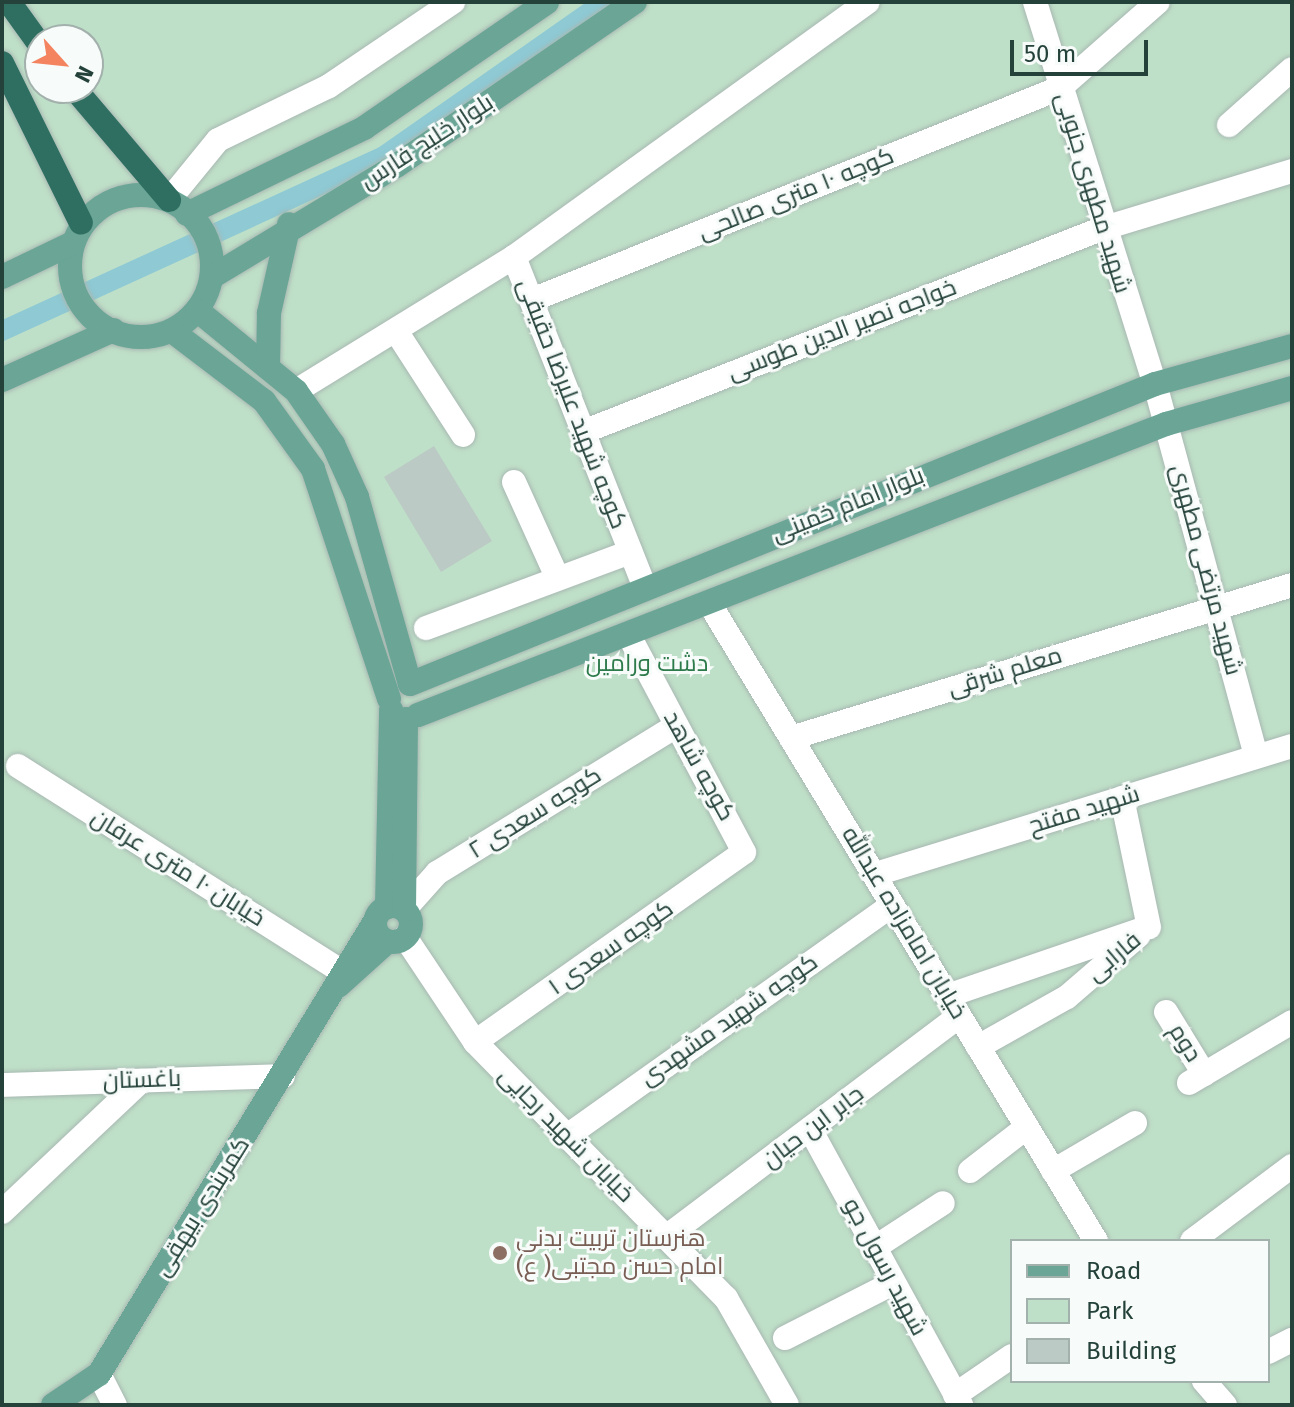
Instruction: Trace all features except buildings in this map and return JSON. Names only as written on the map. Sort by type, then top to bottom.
[{"type":"highway","points":[[9,2],[25,24]]},
{"type":"highway","points":[[2,63],[76,234]]},
{"type":"highway","points":[[88,104],[191,224]]},
{"type":"main road","name":"بلوار خلیج فارس","points":[[191,224],[364,128],[547,2]]},
{"type":"main road","name":"بلوار خلیج فارس","points":[[215,275],[289,224],[396,166],[635,2]]},
{"type":"main road","points":[[2,277],[76,234],[125,198],[191,224],[215,275],[197,310],[172,331]]},
{"type":"main road","points":[[268,368],[269,313],[284,270],[289,224]]},
{"type":"main road","points":[[76,234],[79,294],[113,330]]},
{"type":"main road","points":[[197,310],[296,391],[333,444],[357,497],[410,684],[423,694],[401,711]]},
{"type":"main road","points":[[2,380],[113,330],[172,331],[264,401],[313,469],[401,711],[391,923]]},
{"type":"main road","name":"بلوار امام خمینی","points":[[410,684],[644,586],[1155,384],[1292,346]]},
{"type":"main road","name":"بلوار امام خمینی","points":[[401,711],[630,638],[1166,424],[1292,388]]},
{"type":"main road","name":"کمربندی بیهقی","points":[[53,1405],[99,1374],[283,1076],[334,980],[391,923]]},
{"type":"street","points":[[191,224],[218,140],[329,86],[453,2]]},
{"type":"street","points":[[296,391],[398,334],[514,257],[868,2]]},
{"type":"street","name":"شهید مطهری جنوبی","points":[[1035,2],[1101,229],[1155,384]]},
{"type":"street","name":"کوچه ۱۰ متری صالحی","points":[[532,300],[1060,88],[1158,2]]},
{"type":"street","points":[[1229,125],[1292,69]]},
{"type":"street","name":"خواجه نصیر الدین طوسی","points":[[583,432],[1101,229],[1292,171]]},
{"type":"street","name":"کوچه شهید علیرضا حقیقی","points":[[514,257],[644,586]]},
{"type":"street","points":[[398,334],[463,435]]},
{"type":"street","name":"شهید مرتضی مطهری","points":[[1155,384],[1219,607],[1256,756]]},
{"type":"street","points":[[514,482],[557,577]]},
{"type":"street","points":[[426,628],[630,552]]},
{"type":"street","name":"معلم شرقی","points":[[791,738],[1292,585]]},
{"type":"street","name":"خیابان امامزاده عبدالله","points":[[711,606],[1095,1239]]},
{"type":"street","name":"کوچه شاهد","points":[[630,638],[744,852]]},
{"type":"street","name":"کوچه سعدی ۲","points":[[391,923],[437,873],[676,726]]},
{"type":"street","name":"شهید مفتح","points":[[876,874],[1292,746]]},
{"type":"street","name":"خیابان ۱۰ متری عرفان","points":[[18,766],[334,980]]},
{"type":"street","points":[[1122,798],[1149,927]]},
{"type":"street","name":"کوچه سعدی ۱","points":[[475,1042],[744,852]]},
{"type":"street","name":"کوچه شهید مشهدی","points":[[567,1136],[892,905]]},
{"type":"street","name":"خیابان شهید رجایی","points":[[391,923],[475,1042],[726,1298],[787,1405]]},
{"type":"street","name":"فارابی","points":[[953,1006],[1149,927]]},
{"type":"street","name":"فارابی","points":[[978,1047],[1067,997],[1149,927]]},
{"type":"street","name":"جابر ابن حیان","points":[[666,1237],[810,1129],[953,1006]]},
{"type":"street","name":"دوم","points":[[1166,1012],[1197,1078],[1292,1022]]},
{"type":"street","name":"باغستان","points":[[2,1085],[283,1076]]},
{"type":"street","points":[[2,1212],[141,1081]]},
{"type":"street","points":[[1053,1171],[1135,1123]]},
{"type":"street","points":[[970,1171],[1027,1127]]},
{"type":"street","name":"شهید رسول جو","points":[[810,1129],[891,1284],[958,1400]]},
{"type":"street","points":[[1195,1239],[1228,1219],[1242,1199],[1292,1166]]},
{"type":"street","points":[[874,1248],[943,1203]]},
{"type":"street","points":[[785,1338],[891,1284]]},
{"type":"street","points":[[1270,1351],[1292,1340]]},
{"type":"street","points":[[958,1400],[1010,1358]]},
{"type":"street","points":[[99,1374],[115,1405]]},
{"type":"street","points":[[1208,1383],[1225,1405]]},
{"type":"green space","name":"دشت ورامین","points":[[2,2],[1292,2],[1292,1405],[2,1405]]},
{"type":"waterway","points":[[2,331],[384,156],[604,2]]},
{"type":"place","name":"هنرستان تربیت بدنی امام حسن مجتبی( ع)","points":[[500,1253]]}]
